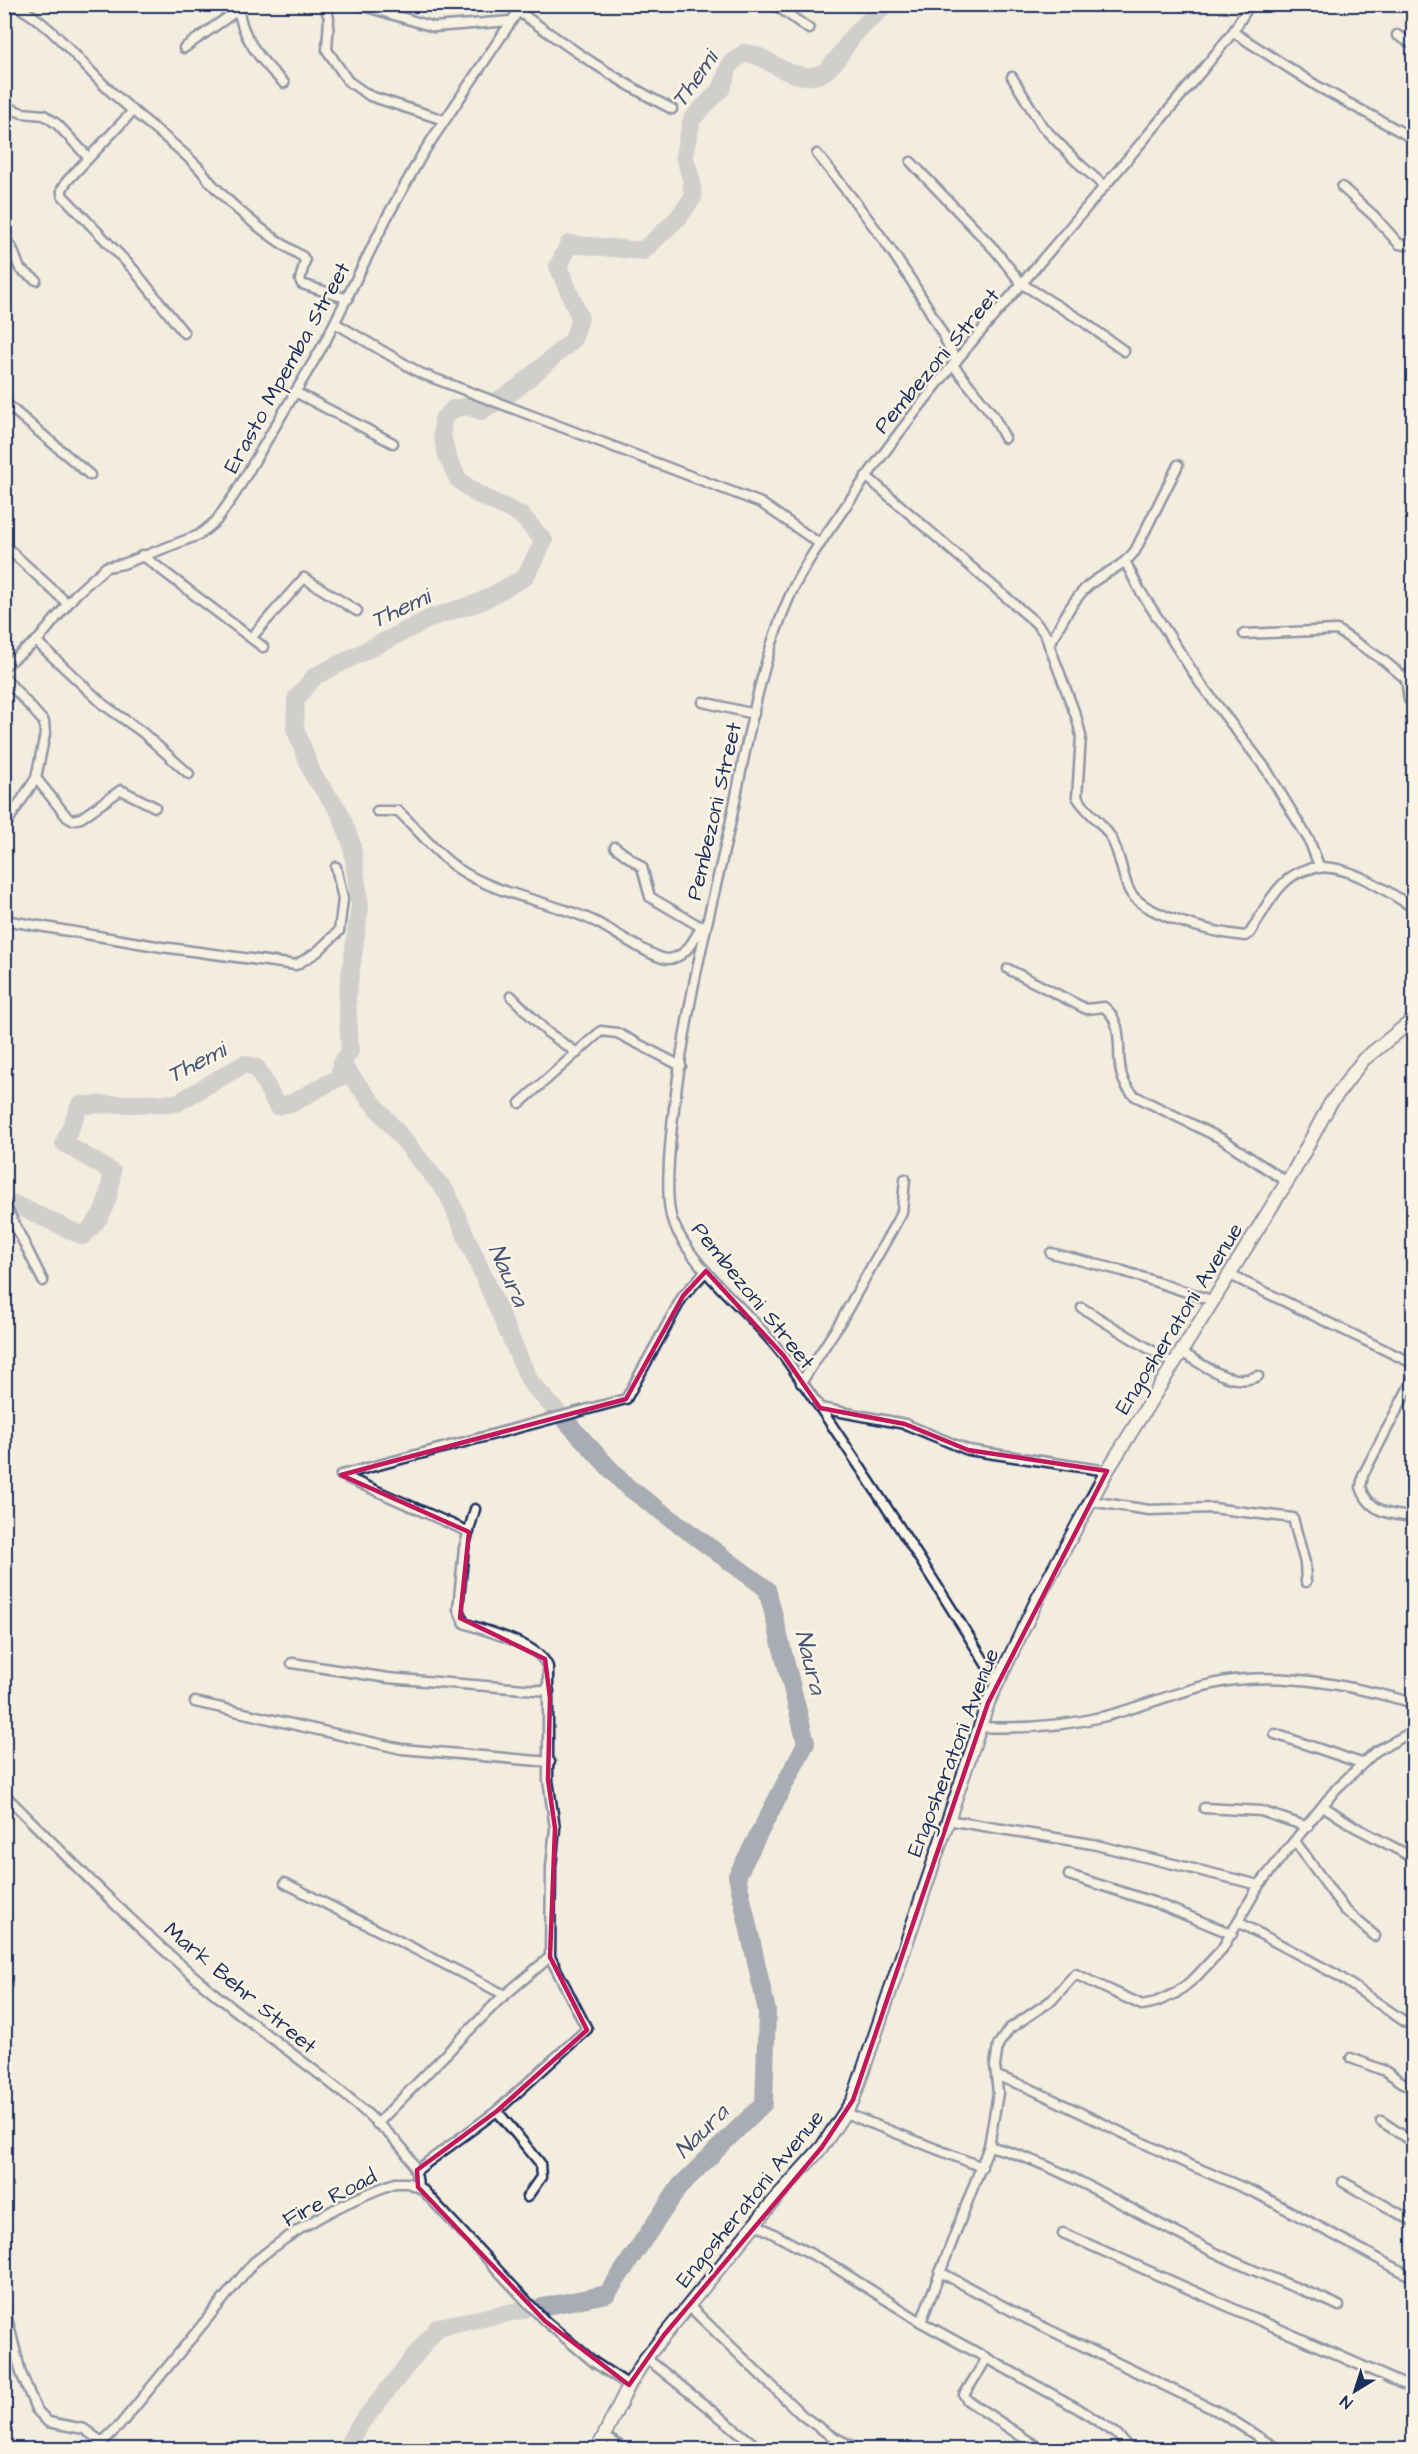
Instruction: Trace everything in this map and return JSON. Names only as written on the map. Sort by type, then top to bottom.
[{"type":"street","points":[[324,4],[329,18],[327,50],[348,81],[370,96],[444,120]]},
{"type":"street","points":[[357,4],[434,27],[510,21]]},
{"type":"street","points":[[774,4],[810,29]]},
{"type":"street","name":"Pembezoni Street","points":[[997,1682],[869,1479],[784,1356],[734,1298],[706,1271],[686,1246],[670,1218],[667,1193],[681,1066],[704,924],[754,714],[786,604],[794,585],[866,476],[955,363],[1233,32],[1250,4]]},
{"type":"street","points":[[17,5],[58,39],[132,112],[198,166],[213,186],[267,232],[303,257],[305,266],[300,280],[302,284],[348,298]]},
{"type":"street","points":[[184,48],[238,7],[250,42],[265,65],[284,83]]},
{"type":"street","points":[[520,8],[602,70],[672,109]]},
{"type":"street","name":"Erasto Mpemba Street","points":[[4,666],[36,641],[67,603],[106,567],[199,535],[209,529],[235,494],[335,323],[387,217],[444,120],[520,8]]},
{"type":"street","points":[[1233,32],[1317,86],[1413,139]]},
{"type":"street","points":[[1397,35],[1413,45]]},
{"type":"street","points":[[1012,77],[1042,126],[1104,186]]},
{"type":"street","points":[[4,106],[22,113],[44,115],[57,124],[88,157]]},
{"type":"street","points":[[132,112],[67,181],[62,189],[62,195],[134,270],[184,333]]},
{"type":"street","points":[[817,154],[875,226],[893,256],[912,279],[955,363],[993,415],[1005,438]]},
{"type":"street","points":[[911,162],[995,250],[1022,284],[1081,320],[1124,351]]},
{"type":"street","points":[[1342,187],[1374,216],[1399,244],[1406,245],[1413,239]]},
{"type":"street","points":[[4,240],[12,248],[20,269],[36,280]]},
{"type":"street","points":[[335,323],[420,373],[761,503],[820,544]]},
{"type":"street","points":[[295,392],[393,443]]},
{"type":"street","points":[[4,402],[90,475]]},
{"type":"street","points":[[1049,645],[1074,601],[1089,585],[1126,563],[1135,551],[1178,465]]},
{"type":"street","points":[[866,476],[1030,617],[1045,634],[1077,719],[1081,736],[1077,797],[1111,837],[1120,856],[1128,889],[1134,898],[1165,916],[1245,936],[1250,933],[1275,893],[1293,875],[1307,867],[1342,870],[1380,886],[1413,908]]},
{"type":"street","points":[[4,545],[67,603]]},
{"type":"street","points":[[142,555],[263,647]]},
{"type":"street","points":[[1126,563],[1139,589],[1200,684],[1266,769],[1309,840],[1320,868]]},
{"type":"street","points":[[251,638],[304,578],[357,611]]},
{"type":"street","points":[[1244,634],[1337,630],[1383,660],[1406,679]]},
{"type":"street","points":[[36,641],[104,705],[142,732],[189,774]]},
{"type":"street","points":[[1413,668],[1406,679],[1409,700],[1413,706]]},
{"type":"street","points":[[4,677],[44,722],[45,734],[36,778],[4,827]]},
{"type":"street","points":[[703,702],[754,714]]},
{"type":"street","points":[[36,778],[66,817],[72,820],[81,818],[121,790],[155,807]]},
{"type":"street","points":[[377,811],[398,811],[438,854],[474,879],[577,914],[638,945],[652,956],[664,959],[680,955],[691,946],[704,924],[650,897],[642,867],[615,847]]},
{"type":"street","points":[[4,920],[162,947],[296,965],[318,952],[339,931],[343,899],[336,867]]},
{"type":"street","points":[[1008,969],[1086,1009],[1104,1007],[1116,1023],[1120,1069],[1126,1088],[1135,1095],[1222,1139],[1287,1182]]},
{"type":"street","points":[[511,996],[547,1032],[577,1053]]},
{"type":"street","name":"Engosheratoni Avenue","points":[[597,2450],[629,2385],[646,2358],[755,2224],[822,2147],[853,2100],[947,1820],[997,1682],[1090,1501],[1287,1182],[1330,1104],[1348,1077],[1363,1060],[1413,1019]]},
{"type":"street","points":[[520,1103],[593,1036],[608,1031],[681,1066]]},
{"type":"street","points":[[801,1383],[841,1320],[897,1222],[902,1212],[904,1179]]},
{"type":"street","points":[[4,1203],[43,1281]]},
{"type":"street","points":[[1051,1253],[1162,1282],[1214,1301]]},
{"type":"street","points":[[1413,1253],[1413,1259]]},
{"type":"street","points":[[469,1532],[342,1474],[626,1399],[683,1296],[706,1271]]},
{"type":"street","points":[[1230,1275],[1413,1364]]},
{"type":"street","points":[[1082,1308],[1174,1364]]},
{"type":"street","points":[[1181,1352],[1232,1379],[1248,1380],[1258,1376]]},
{"type":"street","points":[[1413,1377],[1363,1476],[1361,1487],[1371,1505],[1381,1511],[1413,1517]]},
{"type":"street","points":[[820,1408],[905,1424],[968,1450],[1107,1471]]},
{"type":"street","points":[[1090,1501],[1149,1509],[1212,1508],[1293,1518],[1305,1563],[1306,1582]]},
{"type":"street","points":[[475,1509],[459,1591],[460,1618],[464,1623],[514,1641],[539,1653],[545,1659],[548,1667],[550,1762],[548,1780],[555,1828],[551,1867],[550,1957],[587,2029],[497,2111],[417,2170],[418,2187],[447,2213],[545,2321],[595,2363],[629,2385]]},
{"type":"street","points":[[292,1662],[388,1678],[549,1691]]},
{"type":"street","points":[[980,1727],[1036,1727],[1078,1722],[1200,1688],[1255,1679],[1338,1686],[1413,1703]]},
{"type":"street","points":[[195,1702],[402,1749],[550,1762]]},
{"type":"street","points":[[921,2322],[989,2146],[996,2117],[996,2054],[1002,2037],[1020,2021],[1052,2000],[1075,1974],[1129,2002],[1142,2006],[1176,1993],[1195,1978],[1222,1949],[1259,1885],[1361,1762],[1376,1750],[1413,1731]]},
{"type":"street","points":[[1275,1734],[1361,1762]]},
{"type":"street","name":"Mark Behr Street","points":[[4,1794],[208,1988],[307,2064],[377,2124],[411,2159],[417,2170]]},
{"type":"street","points":[[1323,1806],[1355,1827],[1413,1858]]},
{"type":"street","points":[[1204,1808],[1253,1809],[1308,1827]]},
{"type":"street","points":[[947,1820],[1102,1846],[1259,1885]]},
{"type":"street","points":[[1295,1841],[1344,1909],[1375,1936]]},
{"type":"street","points":[[1069,1875],[1156,1903],[1232,1934]]},
{"type":"street","points":[[285,1883],[342,1914],[431,1954],[505,1995]]},
{"type":"street","points":[[1238,1922],[1337,1976],[1413,2028]]},
{"type":"street","points":[[377,2124],[505,1995],[550,1957]]},
{"type":"street","points":[[1351,2058],[1385,2071],[1413,2090]]},
{"type":"street","points":[[997,2076],[1029,2088],[1181,2161],[1258,2194],[1413,2278]]},
{"type":"street","points":[[497,2111],[540,2163],[541,2177],[527,2197]]},
{"type":"street","points":[[845,2113],[982,2167]]},
{"type":"street","points":[[1381,2121],[1413,2143]]},
{"type":"street","points":[[989,2146],[1030,2158],[1106,2194],[1192,2241],[1276,2280],[1320,2295],[1339,2306]]},
{"type":"street","points":[[1343,2182],[1413,2222]]},
{"type":"street","name":"Fire Road","points":[[94,2450],[126,2418],[232,2286],[264,2254],[318,2220],[381,2188],[402,2183],[418,2187]]},
{"type":"street","points":[[755,2224],[830,2264],[921,2322],[1107,2426],[1130,2450]]},
{"type":"street","points":[[1063,2233],[1413,2388]]},
{"type":"street","points":[[939,2272],[1029,2320],[1221,2413],[1279,2450]]},
{"type":"street","points":[[688,2305],[803,2416],[830,2435],[860,2450]]},
{"type":"street","points":[[4,2306],[21,2373],[36,2409],[48,2422],[84,2429],[102,2442]]},
{"type":"street","points":[[646,2358],[761,2450]]},
{"type":"street","points":[[987,2358],[964,2395],[967,2400],[1042,2450]]},
{"type":"street","points":[[604,2436],[626,2450]]},
{"type":"highlighted area","points":[[706,1271],[784,1356],[820,1408],[905,1424],[968,1450],[1107,1471],[988,1703],[853,2100],[822,2147],[664,2335],[629,2385],[545,2321],[418,2187],[417,2170],[497,2111],[587,2030],[550,1957],[555,1828],[548,1780],[550,1698],[545,1659],[460,1618],[469,1532],[341,1475],[626,1399],[683,1296]]},
{"type":"waterway","name":"Themi","points":[[4,1218],[16,1205],[83,1236],[101,1215],[107,1200],[112,1172],[64,1143],[80,1105],[177,1103],[244,1064],[257,1068],[277,1106],[292,1103],[340,1077],[341,1064],[350,1051],[347,998],[360,906],[352,845],[339,811],[313,775],[295,728],[296,699],[315,676],[433,617],[480,602],[525,577],[544,541],[521,515],[475,493],[458,479],[447,456],[442,435],[443,419],[453,409],[468,406],[481,411],[515,390],[573,340],[580,318],[558,266],[569,244],[643,251],[679,217],[693,197],[691,178],[684,155],[692,119],[722,88],[730,64],[744,53],[752,54],[794,74],[815,76],[830,67],[853,36],[887,4]]},
{"type":"waterway","name":"Naura","points":[[341,1064],[447,1193],[530,1382],[625,1485],[767,1589],[806,1743],[737,1876],[767,2011],[764,2103],[680,2186],[607,2294],[542,2307]]},
{"type":"waterway","name":"Naura","points":[[345,2450],[358,2427],[438,2327],[523,2310]]}]
